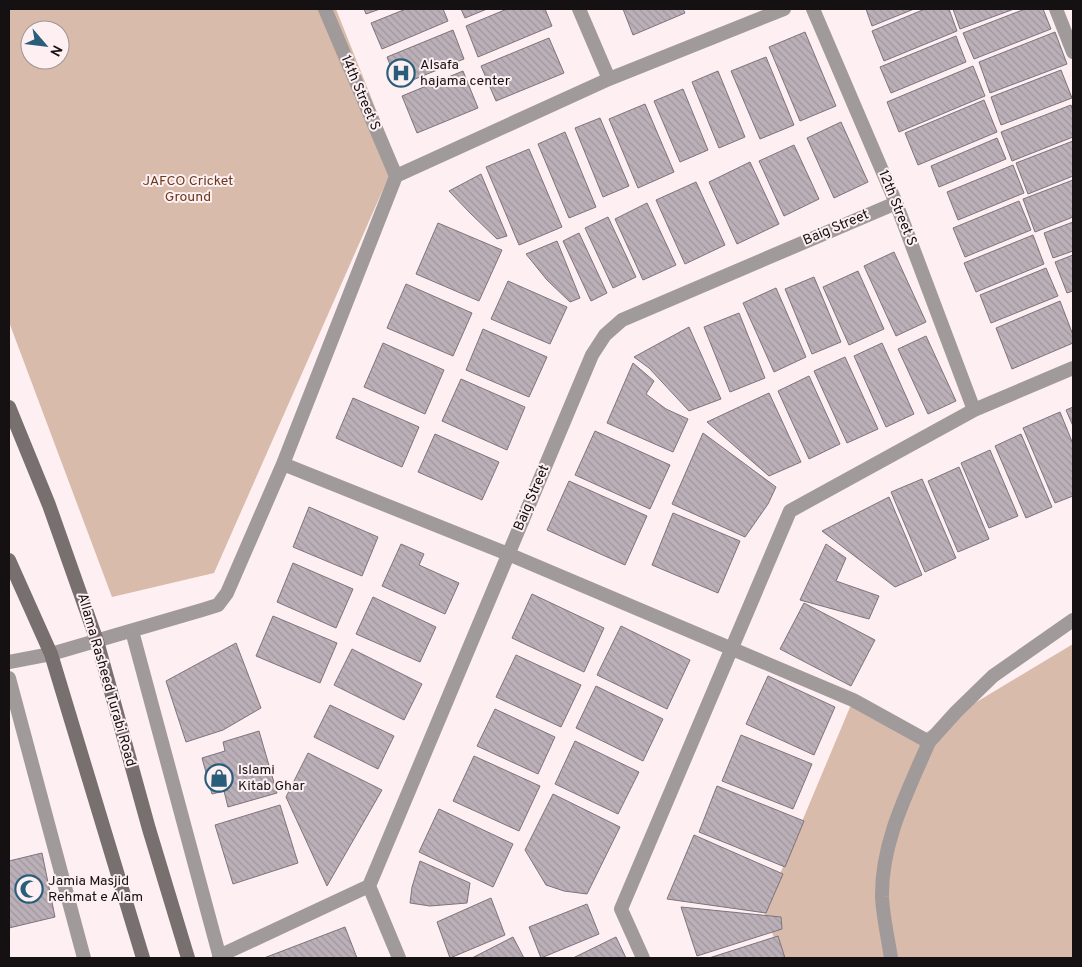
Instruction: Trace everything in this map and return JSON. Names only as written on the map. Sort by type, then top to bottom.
[{"type":"main road","name":"Allama Rasheed Turabi Road","points":[[9,407],[49,505],[97,641],[148,829],[188,958]]},
{"type":"main road","points":[[9,560],[51,654],[143,958]]},
{"type":"street","name":"14th Street S","points":[[325,9],[396,176]]},
{"type":"street","points":[[579,9],[610,79]]},
{"type":"street","points":[[9,662],[51,654],[218,605],[227,593],[283,464],[396,176],[610,79],[784,9]]},
{"type":"street","name":"12th Street S","points":[[813,9],[896,203],[974,410]]},
{"type":"street","points":[[1056,9],[1073,52]]},
{"type":"street","name":"Baig Street","points":[[369,886],[592,355],[605,335],[622,320],[896,203]]},
{"type":"street","points":[[643,958],[621,909],[790,511],[974,410],[1073,368]]},
{"type":"street","points":[[283,464],[508,554],[853,700],[929,742]]},
{"type":"street","points":[[891,958],[882,897],[886,861],[896,819],[929,742],[956,712],[993,676],[1073,620]]},
{"type":"street","points":[[132,631],[219,957],[369,886],[399,958]]},
{"type":"street","points":[[9,678],[84,958]]},
{"type":"green space","name":"JAFCO Cricket Ground","points":[[9,9],[336,9],[396,160],[214,573],[112,597],[9,322]]},
{"type":"green space","points":[[1073,644],[1073,958],[782,958],[764,912],[853,700],[920,736]]},
{"type":"building","points":[[364,9],[380,9],[366,14]]},
{"type":"building","points":[[406,9],[443,9],[448,21],[382,49],[371,23]]},
{"type":"building","points":[[461,9],[487,9],[465,18]]},
{"type":"building","points":[[507,9],[545,9],[552,26],[478,57],[466,26]]},
{"type":"building","points":[[623,9],[683,9],[685,13],[633,35]]},
{"type":"building","points":[[866,9],[914,9],[872,26]]},
{"type":"building","points":[[925,9],[949,9],[957,31],[884,61],[872,31]]},
{"type":"building","points":[[953,9],[1014,9],[960,29]]},
{"type":"building","points":[[1025,9],[1043,9],[1051,29],[974,59],[963,33]]},
{"type":"building","points":[[453,30],[464,59],[398,86],[387,57]]},
{"type":"building","points":[[805,32],[836,106],[800,121],[769,47]]},
{"type":"building","points":[[1055,32],[1067,64],[990,93],[979,62]]},
{"type":"building","points":[[956,36],[966,62],[891,93],[880,67]]},
{"type":"building","points":[[549,38],[564,73],[496,101],[481,66]]},
{"type":"building","points":[[766,57],[794,125],[760,139],[731,71]]},
{"type":"building","points":[[973,66],[985,96],[899,132],[887,102]]},
{"type":"building","points":[[1061,70],[1072,98],[1001,125],[991,97]]},
{"type":"building","points":[[463,71],[478,108],[417,133],[402,96]]},
{"type":"building","points":[[718,71],[745,137],[719,148],[692,82]]},
{"type":"building","points":[[683,89],[708,150],[680,162],[654,101]]},
{"type":"building","points":[[984,100],[997,132],[918,165],[905,133]]},
{"type":"building","points":[[645,104],[674,172],[638,188],[609,119]]},
{"type":"building","points":[[1071,105],[1073,111],[1073,137],[1012,161],[1001,132]]},
{"type":"building","points":[[600,118],[629,186],[603,197],[575,128]]},
{"type":"building","points":[[841,122],[868,182],[834,198],[807,138]]},
{"type":"building","points":[[565,132],[596,207],[569,218],[538,144]]},
{"type":"building","points":[[997,138],[1006,159],[939,187],[931,166]]},
{"type":"building","points":[[1073,141],[1073,176],[1028,194],[1016,163]]},
{"type":"building","points":[[794,145],[819,199],[784,216],[759,161]]},
{"type":"building","points":[[529,149],[562,227],[519,245],[486,167]]},
{"type":"building","points":[[750,162],[779,224],[737,244],[709,182]]},
{"type":"building","points":[[1013,165],[1024,193],[958,220],[947,192]]},
{"type":"building","points":[[481,174],[507,236],[497,239],[449,191]]},
{"type":"building","points":[[1073,180],[1073,217],[1035,232],[1023,199]]},
{"type":"building","points":[[696,182],[725,245],[685,264],[656,200]]},
{"type":"building","points":[[1019,201],[1031,230],[965,257],[953,228]]},
{"type":"building","points":[[647,203],[676,265],[643,280],[615,219]]},
{"type":"building","points":[[608,217],[636,277],[613,288],[585,228]]},
{"type":"building","points":[[1073,222],[1073,251],[1053,258],[1044,233]]},
{"type":"building","points":[[438,223],[502,250],[479,301],[416,274]]},
{"type":"building","points":[[579,233],[607,293],[591,301],[563,241]]},
{"type":"building","points":[[1033,235],[1044,264],[976,292],[964,263]]},
{"type":"building","points":[[557,241],[580,298],[570,302],[547,280],[526,254]]},
{"type":"building","points":[[894,252],[926,322],[896,336],[864,266]]},
{"type":"building","points":[[1073,255],[1073,291],[1067,293],[1055,262]]},
{"type":"building","points":[[1046,268],[1058,296],[991,323],[980,295]]},
{"type":"building","points":[[858,271],[884,329],[849,345],[823,287]]},
{"type":"building","points":[[814,277],[841,342],[812,354],[785,289]]},
{"type":"building","points":[[508,281],[567,307],[550,344],[491,319]]},
{"type":"building","points":[[406,284],[472,313],[453,356],[387,328]]},
{"type":"building","points":[[776,288],[806,357],[774,372],[743,303]]},
{"type":"building","points":[[1060,301],[1073,335],[1073,343],[1012,369],[996,328]]},
{"type":"building","points":[[739,313],[765,378],[730,392],[704,327]]},
{"type":"building","points":[[689,327],[721,399],[689,411],[649,368],[634,357]]},
{"type":"building","points":[[483,329],[547,357],[529,397],[466,370]]},
{"type":"building","points":[[926,336],[956,401],[928,414],[898,349]]},
{"type":"building","points":[[383,343],[444,370],[425,414],[364,387]]},
{"type":"building","points":[[882,343],[914,414],[886,427],[854,356]]},
{"type":"building","points":[[845,357],[878,429],[847,443],[814,371]]},
{"type":"building","points":[[633,363],[654,381],[646,394],[666,409],[688,419],[673,452],[607,423]]},
{"type":"building","points":[[809,376],[840,444],[809,459],[778,391]]},
{"type":"building","points":[[461,379],[525,407],[507,450],[442,421]]},
{"type":"building","points":[[769,393],[801,462],[769,476],[707,422]]},
{"type":"building","points":[[353,398],[419,427],[402,467],[336,438]]},
{"type":"building","points":[[1073,407],[1073,426],[1066,410]]},
{"type":"building","points":[[1060,412],[1073,444],[1073,496],[1055,503],[1023,428]]},
{"type":"building","points":[[595,431],[670,465],[650,509],[575,475]]},
{"type":"building","points":[[703,433],[776,487],[768,504],[745,537],[672,504]]},
{"type":"building","points":[[435,434],[499,462],[482,500],[418,472]]},
{"type":"building","points":[[1021,434],[1052,507],[1026,518],[995,446]]},
{"type":"building","points":[[990,450],[1018,516],[989,528],[961,463]]},
{"type":"building","points":[[959,467],[989,539],[958,552],[928,481]]},
{"type":"building","points":[[922,479],[956,558],[925,572],[891,492]]},
{"type":"building","points":[[569,481],[647,516],[625,565],[547,530]]},
{"type":"building","points":[[889,497],[922,575],[895,587],[822,531]]},
{"type":"building","points":[[309,507],[378,537],[362,576],[293,547]]},
{"type":"building","points":[[673,513],[740,541],[718,593],[652,565]]},
{"type":"building","points":[[401,544],[424,554],[419,565],[459,583],[445,614],[382,586]]},
{"type":"building","points":[[826,544],[846,558],[836,581],[879,596],[869,619],[800,600]]},
{"type":"building","points":[[293,563],[353,589],[336,628],[277,602]]},
{"type":"building","points":[[532,594],[604,628],[584,672],[512,638]]},
{"type":"building","points":[[373,597],[436,627],[420,662],[356,634]]},
{"type":"building","points":[[804,603],[875,640],[851,686],[780,649]]},
{"type":"building","points":[[273,616],[337,643],[320,683],[256,656]]},
{"type":"building","points":[[621,626],[690,660],[667,709],[597,675]]},
{"type":"building","points":[[236,643],[261,708],[223,730],[186,742],[166,681]]},
{"type":"building","points":[[352,649],[422,684],[404,720],[334,685]]},
{"type":"building","points":[[516,655],[581,685],[561,727],[496,697]]},
{"type":"building","points":[[768,676],[835,707],[814,755],[746,724]]},
{"type":"building","points":[[596,686],[663,719],[643,761],[576,728]]},
{"type":"building","points":[[330,705],[394,736],[378,769],[314,737]]},
{"type":"building","points":[[495,709],[555,737],[538,774],[477,746]]},
{"type":"building","points":[[259,731],[277,793],[228,807],[224,791],[212,794],[202,758],[225,751],[223,742]]},
{"type":"building","points":[[741,735],[812,764],[793,809],[722,781]]},
{"type":"building","points":[[575,741],[639,772],[618,814],[555,784]]},
{"type":"building","points":[[308,753],[382,790],[327,886],[286,797]]},
{"type":"building","points":[[474,756],[540,786],[519,831],[453,801]]},
{"type":"building","points":[[717,786],[804,821],[785,867],[699,832]]},
{"type":"building","points":[[553,794],[620,827],[587,894],[564,891],[546,885],[525,850]]},
{"type":"building","points":[[280,805],[298,863],[233,884],[215,825]]},
{"type":"building","points":[[439,809],[513,844],[493,887],[419,852]]},
{"type":"building","points":[[694,835],[783,874],[766,913],[667,899]]},
{"type":"building","name":"Jamia Masjid Rehmat e Alam","points":[[42,853],[55,917],[9,928],[9,861]]},
{"type":"building","points":[[420,861],[470,883],[467,903],[430,906],[410,903],[412,887]]},
{"type":"building","points":[[491,898],[505,935],[450,958],[437,922]]},
{"type":"building","points":[[587,904],[599,934],[541,958],[529,927]]},
{"type":"building","points":[[681,907],[781,917],[782,929],[697,956]]},
{"type":"building","points":[[345,927],[357,958],[264,958]]},
{"type":"building","points":[[778,936],[785,958],[709,958]]},
{"type":"building","points":[[513,937],[524,958],[472,958]]},
{"type":"building","points":[[616,937],[626,958],[573,958]]},
{"type":"place","name":"Alsafa hajama center","points":[[401,73]]},
{"type":"place","name":"Islami Kitab Ghar","points":[[219,778]]},
{"type":"place","name":"Jamia Masjid Rehmat e Alam","points":[[29,889]]}]
